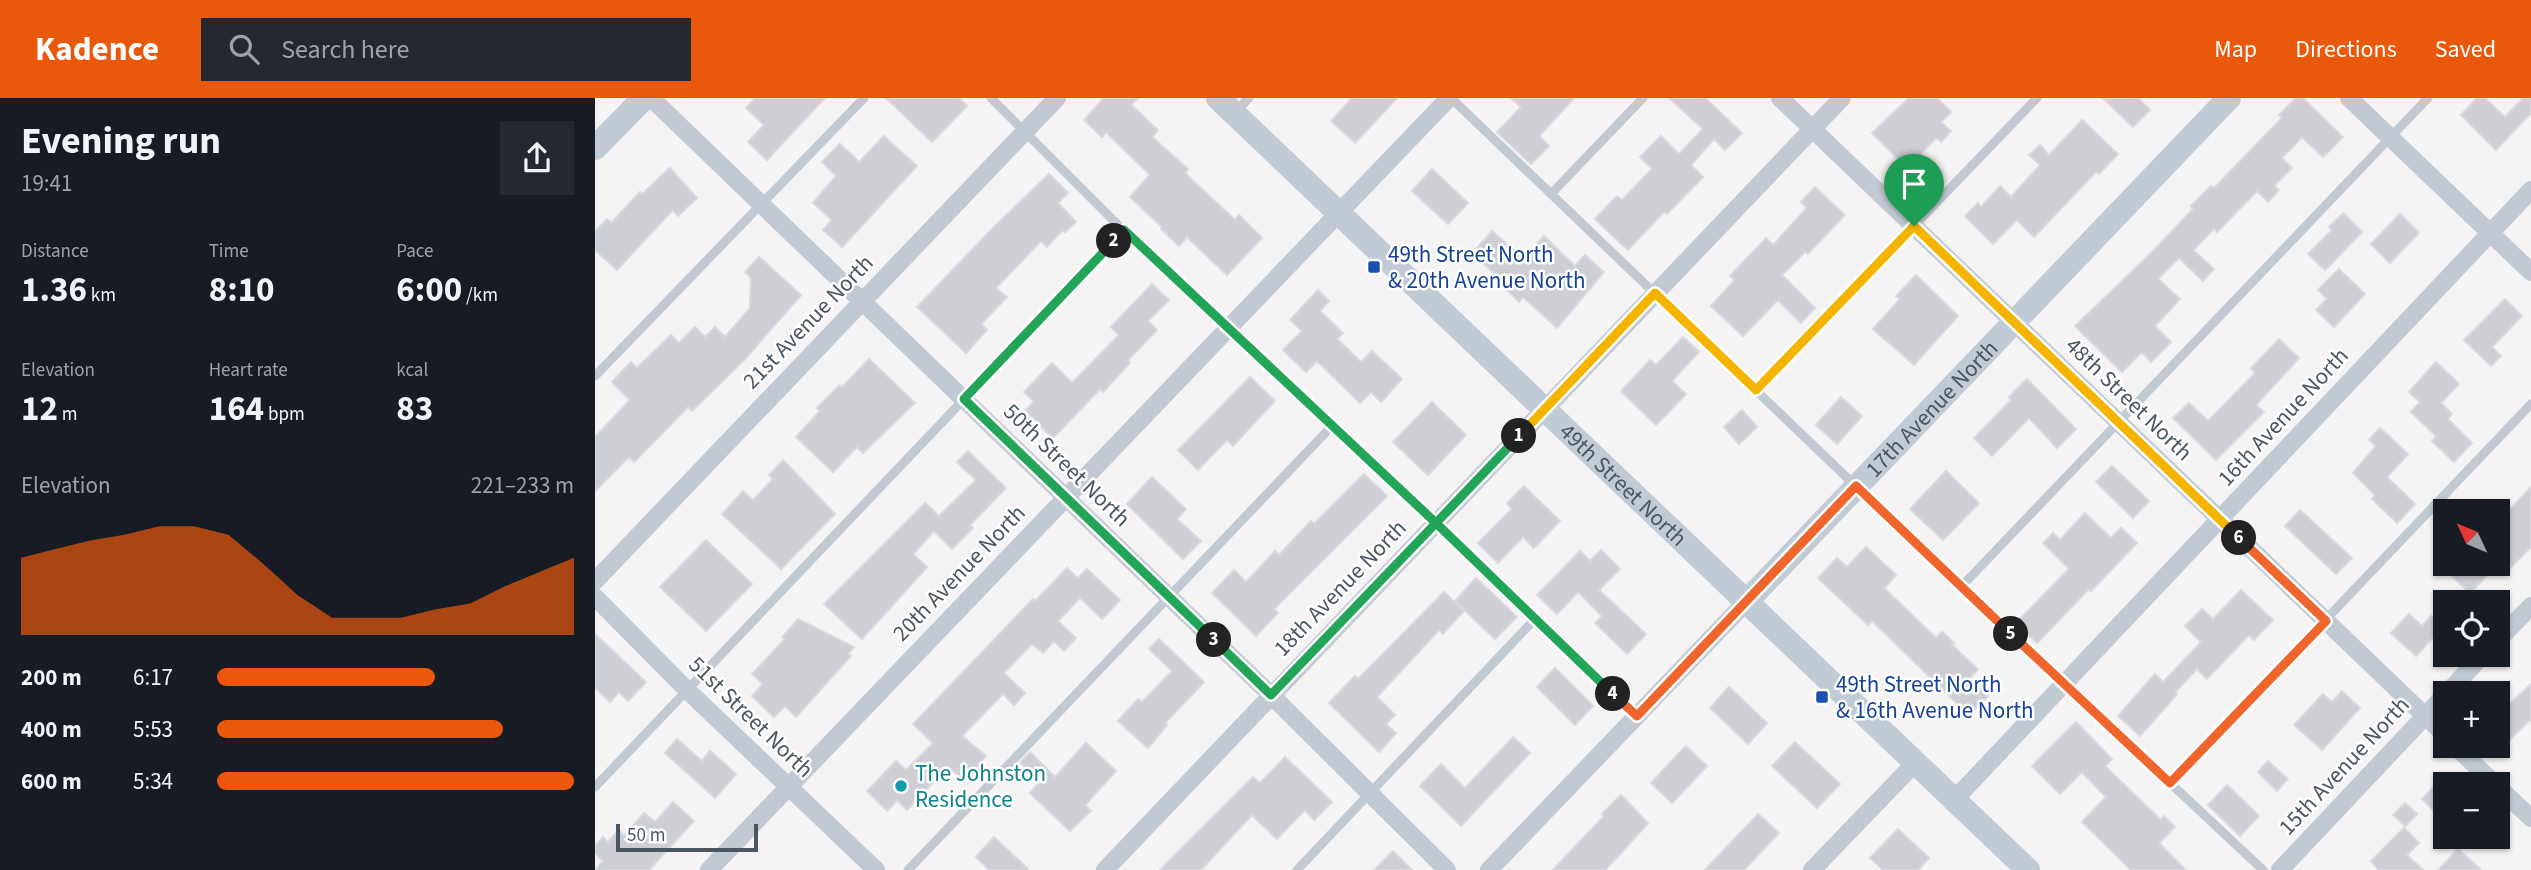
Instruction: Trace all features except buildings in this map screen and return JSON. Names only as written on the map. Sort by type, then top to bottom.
[{"type":"main road","points":[[595,148],[645,98]]},
{"type":"main road","name":"17th Avenue North","points":[[1747,602],[2229,98]]},
{"type":"main road","name":"49th Street North","points":[[1234,103],[1339,213],[2028,870]]},
{"type":"street","name":"50th Street North","points":[[650,98],[1271,695],[1447,870]]},
{"type":"street","name":"21st Avenue North","points":[[595,581],[1057,98]]},
{"type":"street","name":"20th Avenue North","points":[[709,870],[1450,98]]},
{"type":"street","name":"48th Street North","points":[[1780,98],[2433,724]]},
{"type":"street","name":"18th Avenue North","points":[[1105,870],[1842,98]]},
{"type":"street","points":[[2349,98],[2531,272]]},
{"type":"street","name":"16th Avenue North","points":[[1955,800],[2531,190]]},
{"type":"street","name":"51st Street North","points":[[595,597],[687,690],[876,870]]},
{"type":"street","name":"17th Avenue North","points":[[1489,870],[1747,602]]},
{"type":"street","points":[[2510,628],[2531,606]]},
{"type":"street","name":"15th Avenue North","points":[[2458,681],[2472,667]]},
{"type":"street","name":"15th Avenue North","points":[[2280,870],[2433,708]]},
{"type":"street","points":[[2468,758],[2482,772]]},
{"type":"street","points":[[1812,870],[1915,763]]},
{"type":"street","points":[[2510,797],[2530,815]]},
{"type":"lane","points":[[595,376],[864,98]]},
{"type":"lane","points":[[991,98],[1124,230],[1637,716]]},
{"type":"lane","points":[[1450,98],[2064,685],[2263,870]]},
{"type":"lane","points":[[1551,194],[1643,98]]},
{"type":"lane","points":[[1756,390],[2037,98]]},
{"type":"lane","points":[[1961,587],[2428,98]]},
{"type":"lane","points":[[595,787],[1124,230]]},
{"type":"lane","points":[[2170,783],[2531,404]]},
{"type":"lane","points":[[908,870],[1331,427]]},
{"type":"lane","points":[[1297,870],[1534,620]]},
{"type":"place","name":"49th Street North & 20th Avenue North","points":[[1374,267]]},
{"type":"place","name":"49th Street North & 16th Avenue North","points":[[1822,697]]},
{"type":"place","name":"The Johnston Residence","points":[[901,786]]},
{"type":"route","points":[[1914,226],[1756,390],[1655,293],[1436,523],[1124,230],[964,399],[1271,695],[1436,523],[1637,716],[1856,486],[2170,783],[2326,621],[1914,226]]}]
